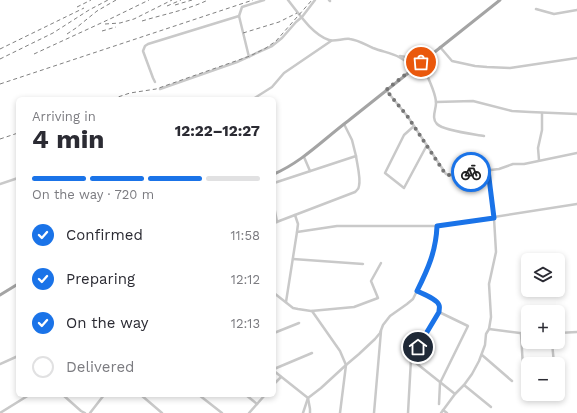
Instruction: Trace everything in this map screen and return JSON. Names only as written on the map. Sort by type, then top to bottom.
[{"type":"main road","points":[[276,173],[289,167],[304,157],[500,0]]},
{"type":"main road","points":[[0,295],[16,285]]},
{"type":"street","points":[[249,57],[238,16],[242,7],[264,0]]},
{"type":"street","points":[[288,0],[319,36],[330,41]]},
{"type":"street","points":[[160,89],[249,57],[272,46],[302,17],[315,0]]},
{"type":"street","points":[[536,9],[554,14],[577,10]]},
{"type":"street","points":[[155,82],[143,51],[145,46],[238,16]]},
{"type":"street","points":[[256,97],[272,88],[284,73],[294,65],[330,41],[351,39],[397,55],[425,59]]},
{"type":"street","points":[[440,47],[452,61],[487,67],[510,68],[577,58]]},
{"type":"street","points":[[397,55],[410,64],[413,69]]},
{"type":"street","points":[[421,62],[431,85],[436,102],[434,120],[437,124],[443,128],[484,136]]},
{"type":"street","points":[[386,90],[408,117],[446,174],[449,175],[499,169],[514,164],[524,164],[577,153]]},
{"type":"street","points":[[436,102],[473,101],[512,111],[577,114]]},
{"type":"street","points":[[539,160],[538,148],[542,130],[542,113]]},
{"type":"street","points":[[276,223],[358,190],[359,179],[356,156],[352,140],[344,124]]},
{"type":"street","points":[[414,126],[404,135],[385,173],[404,188],[427,145]]},
{"type":"street","points":[[276,182],[356,156]]},
{"type":"street","points":[[304,157],[310,171]]},
{"type":"street","points":[[447,413],[442,412],[480,362],[485,345],[486,334],[489,329],[491,317],[489,284],[496,252],[494,218],[488,170]]},
{"type":"street","points":[[0,184],[16,179]]},
{"type":"street","points":[[298,232],[337,226],[437,226],[577,204]]},
{"type":"street","points":[[286,302],[292,259],[298,232],[298,224],[295,215]]},
{"type":"street","points":[[303,413],[308,398],[375,339],[390,316],[413,299],[424,276],[434,249],[437,226]]},
{"type":"street","points":[[292,259],[363,264]]},
{"type":"street","points":[[276,294],[293,308],[298,309],[311,310],[354,307],[377,299],[378,297],[371,280],[381,264]]},
{"type":"street","points":[[408,413],[410,359],[439,312],[440,307],[435,300],[417,291]]},
{"type":"street","points":[[276,298],[280,297]]},
{"type":"street","points":[[311,310],[340,351],[346,365],[340,413]]},
{"type":"street","points":[[439,312],[468,326],[440,383],[439,404]]},
{"type":"street","points":[[276,332],[299,324]]},
{"type":"street","points":[[374,413],[382,328]]},
{"type":"street","points":[[489,329],[521,334]]},
{"type":"street","points":[[565,333],[577,332]]},
{"type":"street","points":[[276,369],[312,353]]},
{"type":"street","points":[[482,354],[512,381]]},
{"type":"street","points":[[0,364],[16,357]]},
{"type":"street","points":[[410,359],[455,394]]},
{"type":"street","points":[[276,372],[308,398],[310,413]]},
{"type":"street","points":[[276,382],[281,376]]},
{"type":"street","points":[[464,385],[491,407]]},
{"type":"street","points":[[0,413],[26,397]]},
{"type":"street","points":[[65,397],[85,413]]},
{"type":"street","points":[[90,413],[102,397]]},
{"type":"street","points":[[143,397],[162,413]]},
{"type":"street","points":[[202,397],[222,413]]},
{"type":"street","points":[[248,397],[257,404]]},
{"type":"street","points":[[250,413],[263,397]]},
{"type":"railway","points":[[77,7],[91,0]]},
{"type":"railway","points":[[0,59],[53,33],[89,10],[108,0]]},
{"type":"railway","points":[[67,34],[97,11],[116,0]]},
{"type":"railway","points":[[34,54],[149,0]]},
{"type":"railway","points":[[105,24],[120,23],[134,19],[172,0]]},
{"type":"railway","points":[[167,6],[181,0]]},
{"type":"railway","points":[[175,5],[192,0]]},
{"type":"railway","points":[[142,21],[184,9],[208,0]]},
{"type":"railway","points":[[0,84],[253,0]]},
{"type":"railway","points":[[118,97],[130,93],[156,89],[250,56],[276,41],[312,0]]},
{"type":"railway","points":[[0,49],[84,8]]},
{"type":"railway","points":[[243,33],[279,22],[297,13]]},
{"type":"railway","points":[[102,31],[116,27]]},
{"type":"railway","points":[[0,139],[16,134]]},
{"type":"way so far","points":[[421,62],[386,90],[408,117],[446,174],[449,175],[471,172]]},
{"type":"route","points":[[418,347],[439,312],[440,307],[435,300],[417,291],[434,249],[437,226],[494,218],[488,170],[471,172]]}]
